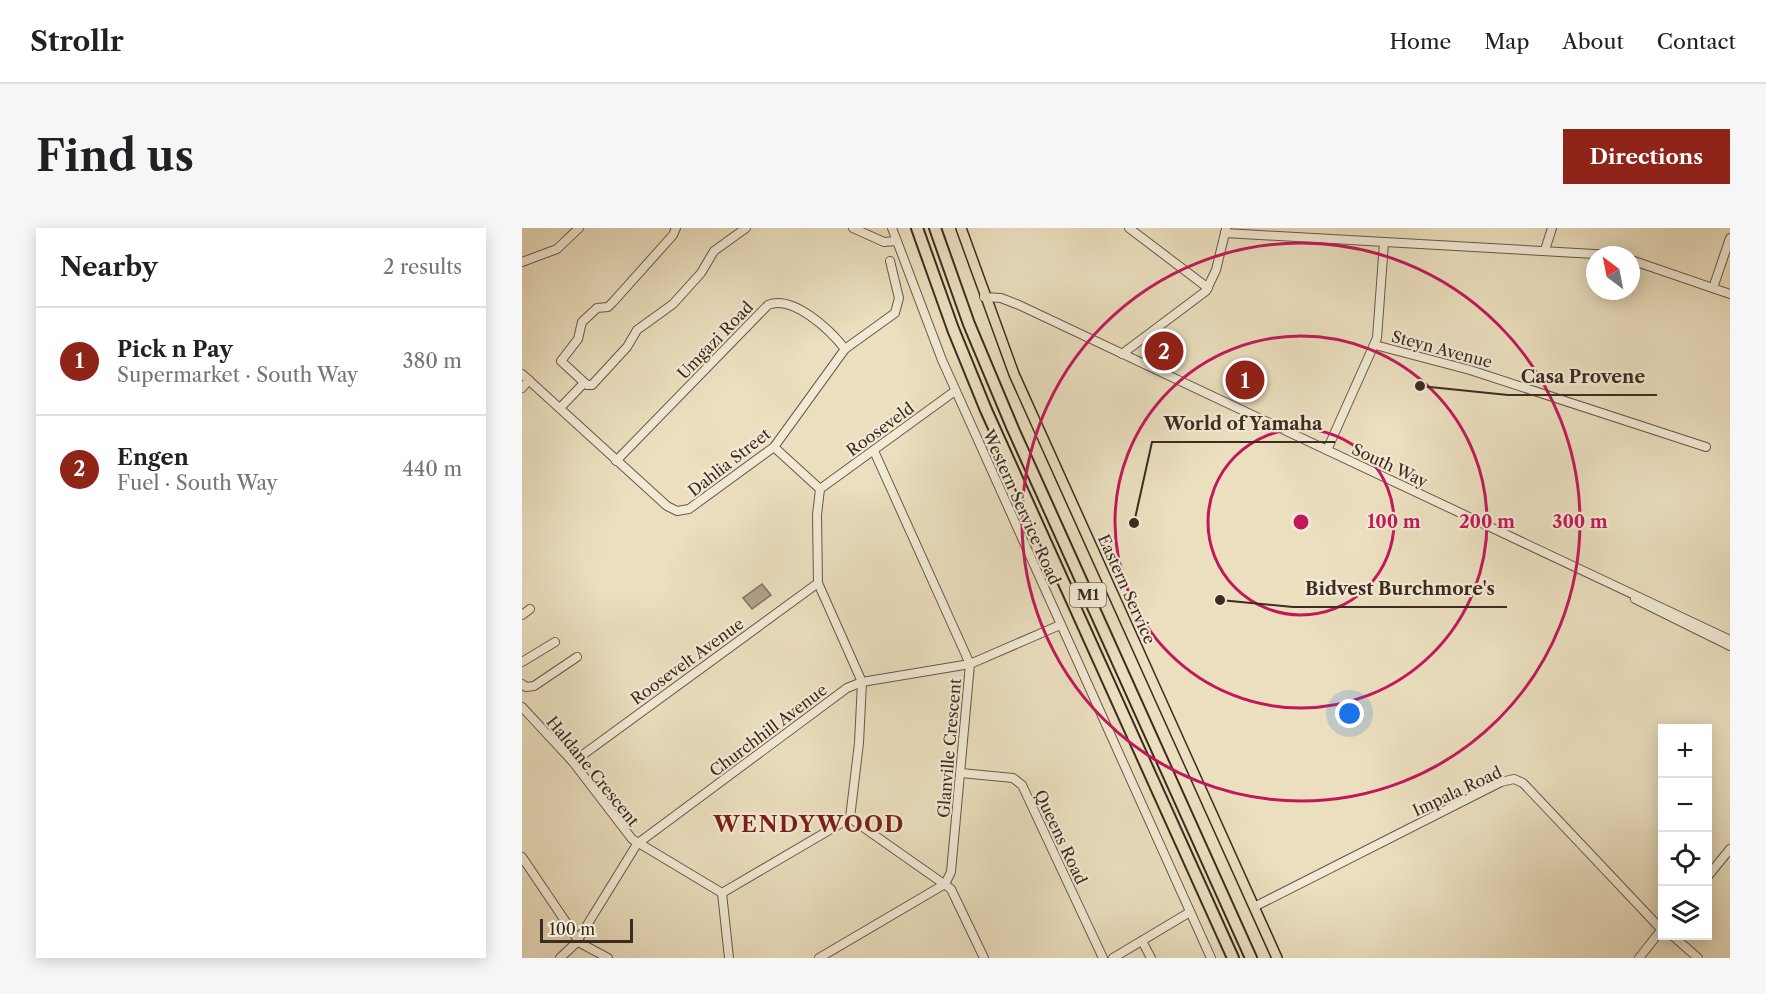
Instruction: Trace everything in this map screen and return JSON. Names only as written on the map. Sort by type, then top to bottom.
[{"type":"highway","name":"M1","points":[[917,228],[953,329],[986,410],[1233,958]]},
{"type":"highway","name":"M1","points":[[936,228],[973,334],[1012,429],[1251,958]]},
{"type":"main road","name":"Eastern Service","points":[[961,228],[984,297],[1042,438],[1277,958]]},
{"type":"street","points":[[522,262],[557,249],[579,228]]},
{"type":"street","points":[[676,228],[673,235],[613,302],[608,307],[597,308],[580,324],[578,338],[561,361],[584,383],[591,386],[596,382],[627,347],[637,330],[670,307],[701,273],[714,251],[746,228]]},
{"type":"street","points":[[853,228],[884,242],[896,242]]},
{"type":"street","name":"Western Service Road","points":[[892,228],[916,298],[955,391],[1211,958]]},
{"type":"street","points":[[1128,228],[1208,288]]},
{"type":"street","points":[[1545,250],[1552,228]]},
{"type":"street","points":[[1122,354],[1208,288],[1216,270],[1226,230],[1384,243],[1586,253]]},
{"type":"street","points":[[1713,288],[1730,238]]},
{"type":"street","points":[[1327,450],[1375,345],[1379,330],[1384,243]]},
{"type":"street","name":"Dahlia Street","points":[[522,374],[667,506],[683,511],[701,502],[774,447],[845,349],[897,310],[899,298],[890,261]]},
{"type":"street","points":[[1640,263],[1730,294]]},
{"type":"street","name":"South Way","points":[[984,297],[1008,300],[1730,640]]},
{"type":"street","name":"Umgazi Road","points":[[616,461],[768,305],[783,303],[807,315],[824,325],[845,349]]},
{"type":"street","name":"Steyn Avenue","points":[[1375,345],[1470,370],[1706,447]]},
{"type":"street","points":[[522,388],[529,380]]},
{"type":"street","points":[[560,408],[584,383]]},
{"type":"street","name":"Rooseveld","points":[[820,489],[955,391]]},
{"type":"street","points":[[774,447],[820,489],[817,515],[818,583],[862,682],[860,743],[850,818]]},
{"type":"street","name":"Glanville Crescent","points":[[874,451],[970,664],[962,773],[951,872],[945,884]]},
{"type":"street","name":"Roosevelt Avenue","points":[[573,762],[818,583]]},
{"type":"street","name":"South Way","points":[[1620,588],[1683,625],[1730,646]]},
{"type":"street","points":[[522,615],[530,609]]},
{"type":"street","name":"Churchhill Avenue","points":[[560,958],[577,940],[637,844],[841,692],[862,682],[970,664],[1060,625]]},
{"type":"street","points":[[522,662],[555,642]]},
{"type":"street","points":[[522,684],[526,687],[534,686],[577,657]]},
{"type":"street","name":"Haldane Crescent","points":[[522,708],[573,762],[637,844],[722,893]]},
{"type":"street","name":"Queens Road","points":[[962,773],[1009,777],[1016,779],[1022,785],[1102,958]]},
{"type":"street","name":"Impala Road","points":[[1254,907],[1501,782],[1514,779],[1523,783],[1658,926]]},
{"type":"street","points":[[850,818],[952,891],[984,958]]},
{"type":"street","points":[[729,958],[722,893],[850,818]]},
{"type":"street","points":[[1712,870],[1730,849]]},
{"type":"street","points":[[522,857],[577,940],[585,948],[608,958]]},
{"type":"street","points":[[819,958],[945,884]]},
{"type":"street","points":[[1113,958],[1190,912]]},
{"type":"street","points":[[1639,958],[1658,935]]},
{"type":"street","points":[[1678,940],[1698,958]]},
{"type":"street","points":[[1142,941],[1151,958]]},
{"type":"shaded area","points":[[762,584],[771,595],[752,609],[743,598]]},
{"type":"place","name":"Engen","points":[[1164,351]]},
{"type":"place","name":"Pick n Pay","points":[[1245,380]]},
{"type":"place","name":"Casa Provene","points":[[1420,386]]},
{"type":"place","name":"World of Yamaha","points":[[1134,523]]},
{"type":"place","name":"Bidvest Burchmore's","points":[[1220,600]]},
{"type":"district","name":"WENDYWOOD","points":[[809,824]]}]
